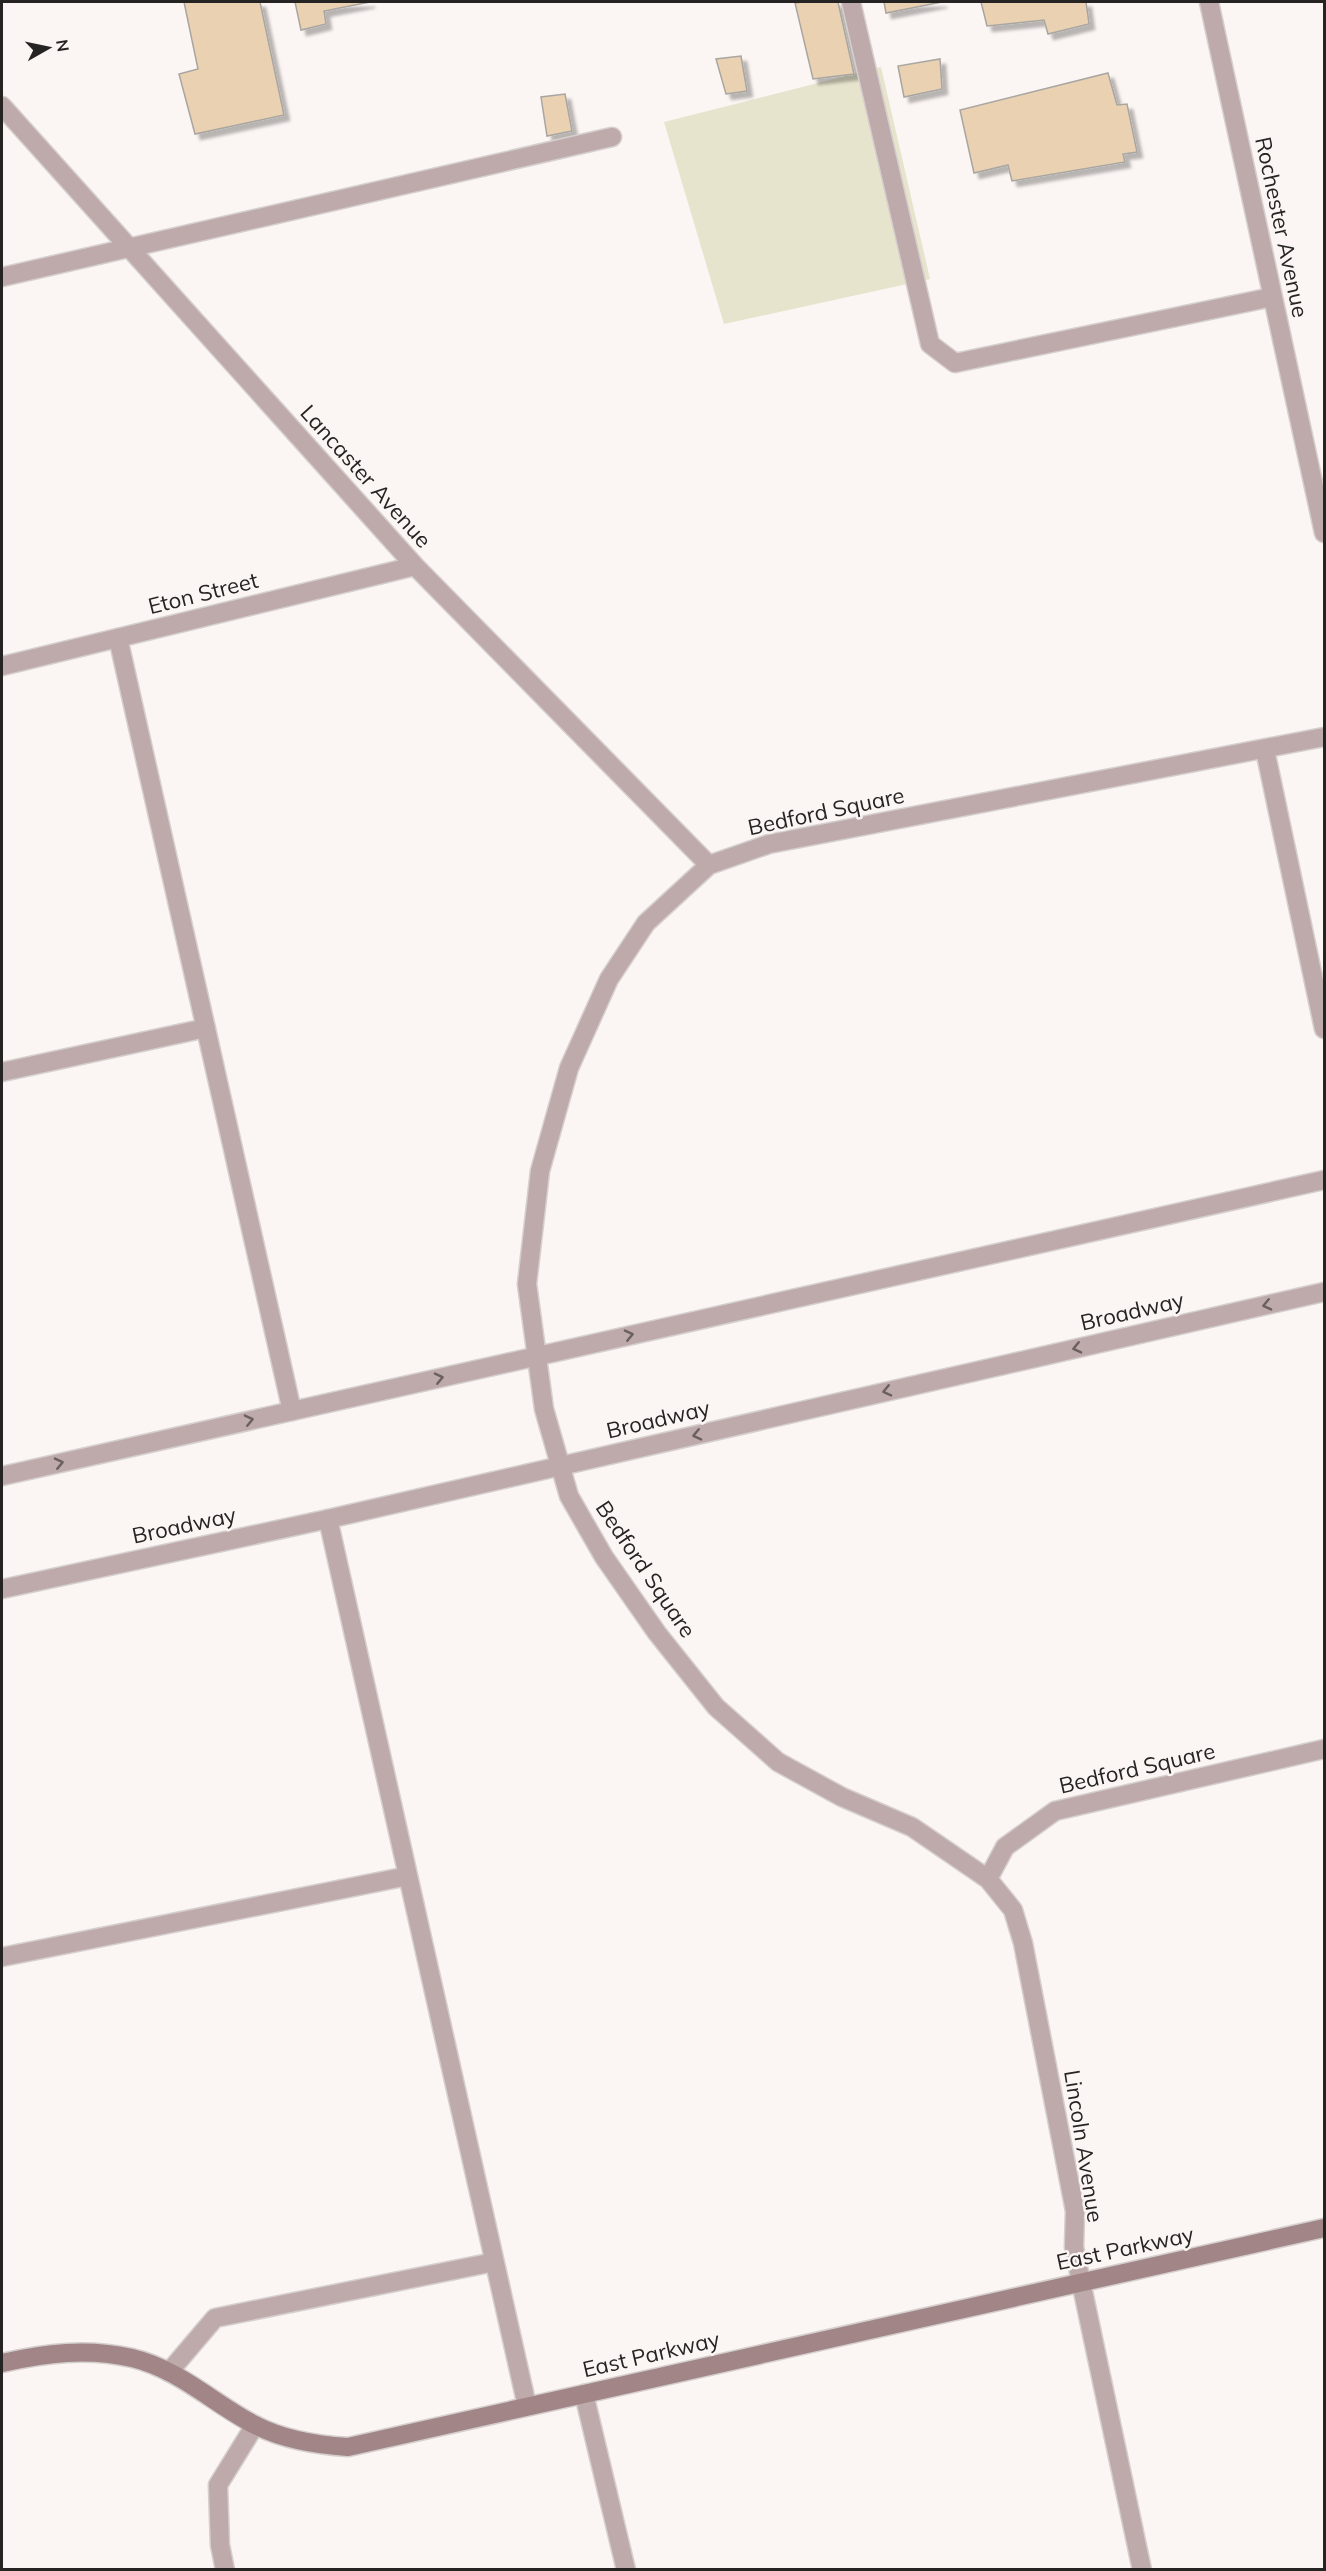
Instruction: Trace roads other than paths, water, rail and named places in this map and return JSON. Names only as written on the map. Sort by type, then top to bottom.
[{"type":"street","points":[[851,2],[930,344],[955,363],[1272,297]]},
{"type":"street","name":"Rochester Avenue","points":[[1209,2],[1324,533]]},
{"type":"street","name":"Lancaster Avenue","points":[[2,106],[416,566],[709,865]]},
{"type":"street","points":[[2,278],[612,136]]},
{"type":"street","name":"Eton Street","points":[[2,666],[416,566]]},
{"type":"street","points":[[118,638],[292,1411]]},
{"type":"street","name":"Bedford Square","points":[[1324,737],[769,844],[709,865],[646,923],[609,979],[568,1068],[540,1171],[527,1284],[544,1409],[569,1496],[604,1557],[657,1633],[716,1707],[778,1762],[842,1797],[912,1827],[988,1879],[1005,1847],[1055,1811],[1324,1749]]},
{"type":"street","points":[[1265,750],[1324,1029]]},
{"type":"street","points":[[2,1072],[206,1028]]},
{"type":"street","points":[[2,1476],[1324,1180]]},
{"type":"street","name":"Broadway","points":[[2,1589],[328,1519],[1324,1292]]},
{"type":"street","points":[[328,1519],[527,2406]]},
{"type":"street","points":[[2,1957],[408,1876]]},
{"type":"street","name":"Lincoln Avenue","points":[[988,1879],[1013,1910],[1023,1943],[1075,2211],[1074,2247],[1142,2570]]},
{"type":"street","name":"East Parkway","points":[[2,2363],[58,2352],[94,2352],[134,2358],[169,2372],[255,2425],[314,2445],[348,2447],[1324,2228]]},
{"type":"street","points":[[169,2372],[215,2318],[494,2262]]},
{"type":"street","points":[[584,2394],[626,2570]]},
{"type":"street","points":[[225,2570],[220,2545],[218,2485],[255,2425]]}]
